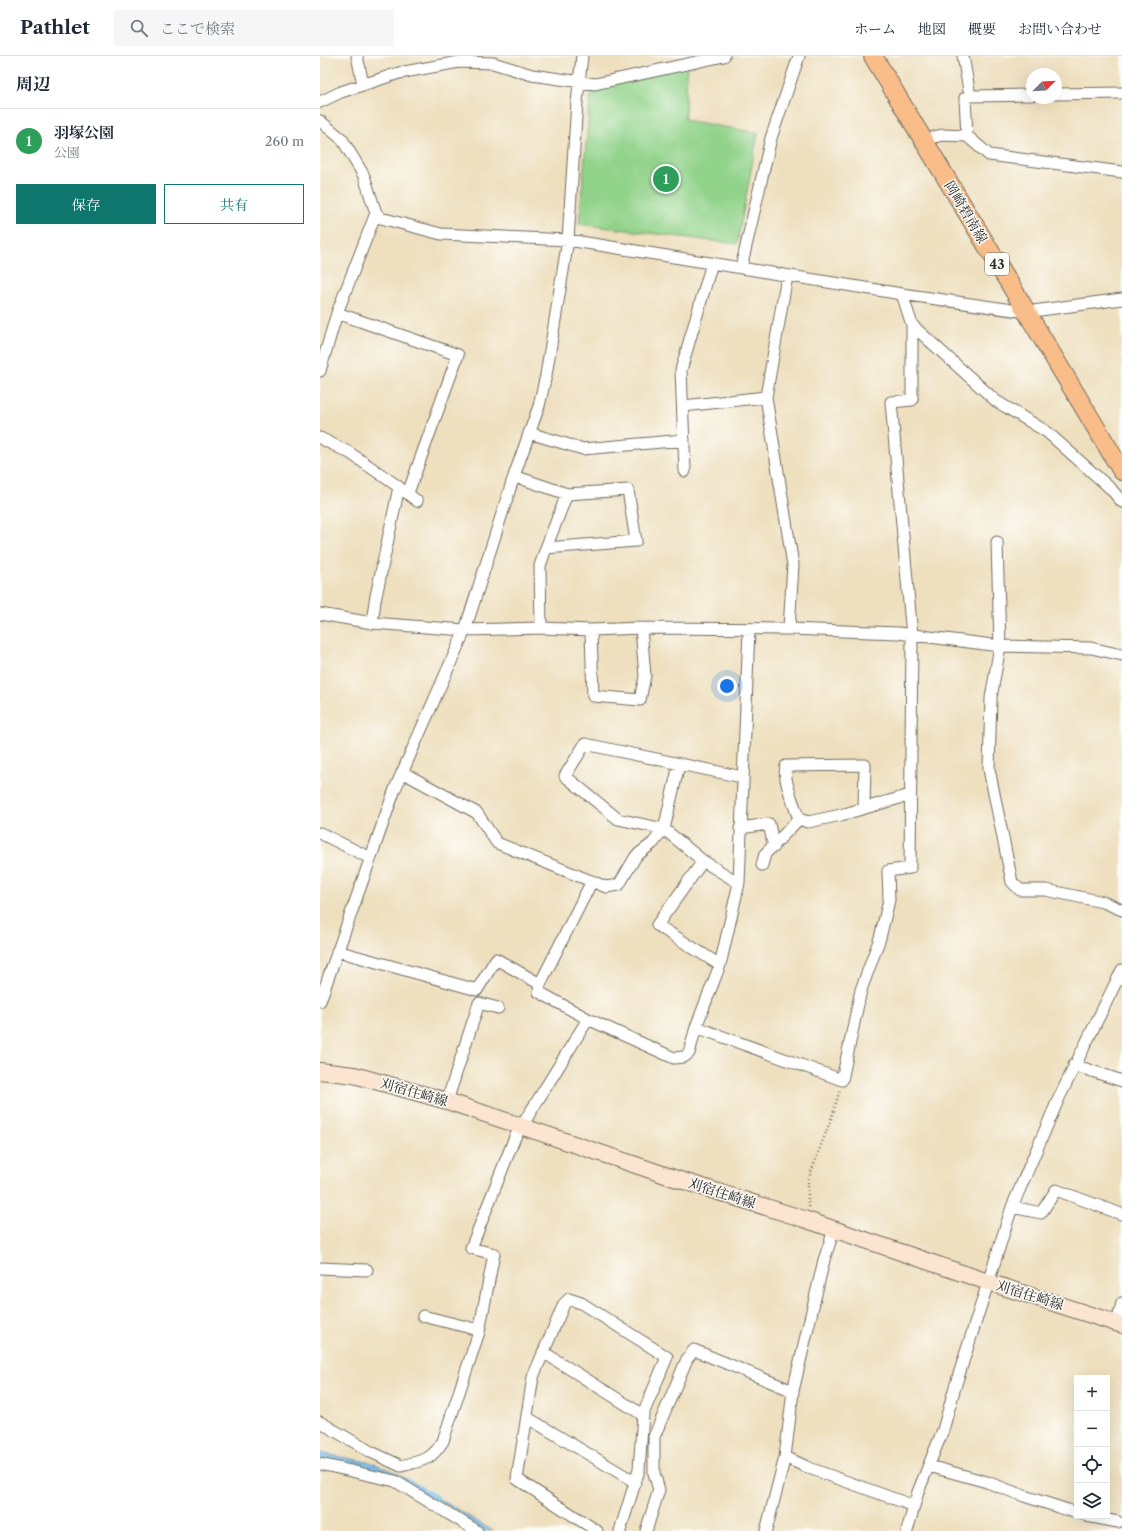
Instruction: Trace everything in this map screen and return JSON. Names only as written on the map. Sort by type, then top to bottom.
[{"type":"main road","name":"岡崎碧南線","points":[[873,56],[1122,471]]},
{"type":"main road","name":"刈宿住崎線","points":[[320,1071],[354,1075],[447,1101],[804,1219],[988,1282],[1120,1324]]},
{"type":"street","points":[[357,56],[363,84]]},
{"type":"street","points":[[320,1001],[402,772],[465,630],[514,476],[539,406],[546,375],[568,240],[582,56]]},
{"type":"street","points":[[320,102],[341,92],[399,73],[459,62],[494,59],[532,75],[595,84],[724,56]]},
{"type":"street","points":[[741,268],[771,138],[798,56]]},
{"type":"street","points":[[963,56],[970,96]]},
{"type":"street","points":[[1062,94],[1122,93]]},
{"type":"street","points":[[967,136],[964,98],[970,96],[1026,95]]},
{"type":"street","points":[[320,121],[342,139],[364,176],[376,213],[381,218],[441,234],[568,240],[787,276],[1026,312],[1122,299]]},
{"type":"street","points":[[923,140],[942,135],[967,136],[989,155],[1122,172]]},
{"type":"street","points":[[320,370],[338,313],[376,213]]},
{"type":"street","points":[[685,471],[681,370],[712,263]]},
{"type":"street","points":[[787,276],[766,397],[793,564],[789,629]]},
{"type":"street","points":[[696,1028],[842,1080],[861,990],[880,938],[889,900],[888,871],[910,868],[912,636],[891,402],[912,400],[912,325],[902,294]]},
{"type":"street","points":[[338,313],[458,355],[403,490],[374,601],[372,623]]},
{"type":"street","points":[[912,325],[996,402],[1048,432],[1111,489],[1122,502]]},
{"type":"street","points":[[683,406],[766,397]]},
{"type":"street","points":[[529,433],[583,449],[684,440]]},
{"type":"street","points":[[320,438],[350,453],[417,501]]},
{"type":"street","points":[[514,476],[567,494],[628,490],[636,541],[546,548]]},
{"type":"street","points":[[541,628],[540,566],[567,494]]},
{"type":"street","points":[[998,542],[1000,646],[991,698],[989,769],[1012,882],[1020,890],[1046,890],[1103,902],[1122,910]]},
{"type":"street","points":[[320,614],[372,623],[465,630],[541,628],[591,630],[641,628],[789,629],[898,633],[912,636],[1000,646],[1091,648],[1122,655]]},
{"type":"street","points":[[591,630],[593,696],[640,700],[645,676],[641,628]]},
{"type":"street","points":[[592,881],[540,984],[539,992],[588,1019],[674,1058],[684,1057],[689,1053],[696,1028],[720,965],[739,883],[749,629]]},
{"type":"street","points":[[739,883],[703,861],[664,829],[618,819],[565,776],[585,744],[679,765],[742,777]]},
{"type":"street","points":[[402,772],[477,813],[497,843],[606,887],[619,885],[636,856],[652,844],[664,829],[679,765]]},
{"type":"street","points":[[799,819],[787,783],[784,770],[786,766],[865,765],[864,808]]},
{"type":"street","points":[[799,819],[808,822],[841,815],[910,795]]},
{"type":"street","points":[[762,866],[765,854],[774,847],[799,819]]},
{"type":"street","points":[[740,828],[769,824],[774,847]]},
{"type":"street","points":[[320,833],[370,858]]},
{"type":"street","points":[[703,861],[657,925],[720,965]]},
{"type":"street","points":[[337,951],[477,990],[496,959],[540,984]]},
{"type":"street","points":[[907,1531],[918,1492],[943,1430],[955,1387],[1012,1207],[1074,1065],[1122,970]]},
{"type":"street","points":[[447,1101],[479,1003],[498,1008]]},
{"type":"street","points":[[320,1422],[371,1452],[401,1466],[430,1458],[443,1441],[479,1330],[494,1254],[471,1248],[520,1126],[588,1019]]},
{"type":"street","points":[[1074,1065],[1122,1081]]},
{"type":"street","points":[[1012,1207],[1041,1213],[1056,1190],[1122,1212]]},
{"type":"street","points":[[766,1531],[785,1457],[793,1391],[824,1260],[834,1230]]},
{"type":"street","points":[[320,1268],[367,1270]]},
{"type":"street","points":[[597,1531],[517,1479],[528,1418],[533,1377],[542,1352],[564,1304],[569,1299],[581,1302],[667,1357],[643,1415],[639,1470],[620,1531]]},
{"type":"street","points":[[1120,1324],[1122,1303]]},
{"type":"street","points":[[423,1316],[479,1330]]},
{"type":"street","points":[[646,1531],[659,1490],[654,1473],[654,1437],[687,1359],[694,1350],[793,1391]]},
{"type":"street","points":[[542,1352],[643,1415]]},
{"type":"street","points":[[528,1418],[635,1482]]},
{"type":"street","points":[[785,1457],[809,1468],[914,1506]]},
{"type":"street","points":[[320,1464],[395,1481],[477,1531]]},
{"type":"street","points":[[395,1481],[401,1466]]},
{"type":"street","points":[[929,1466],[987,1482],[1074,1513]]},
{"type":"street","points":[[1101,1519],[1119,1523]]},
{"type":"path","points":[[804,1219],[808,1210],[808,1180],[831,1119],[842,1080]]},
{"type":"green space","points":[[687,63],[685,120],[758,133],[737,244],[579,224],[591,89]]},
{"type":"water","points":[[320,1453],[372,1463],[391,1470],[493,1531],[485,1531],[390,1475],[320,1459]]},
{"type":"waterway","points":[[407,1480],[437,1498]]},
{"type":"place","name":"羽塚公園","points":[[666,179]]}]
